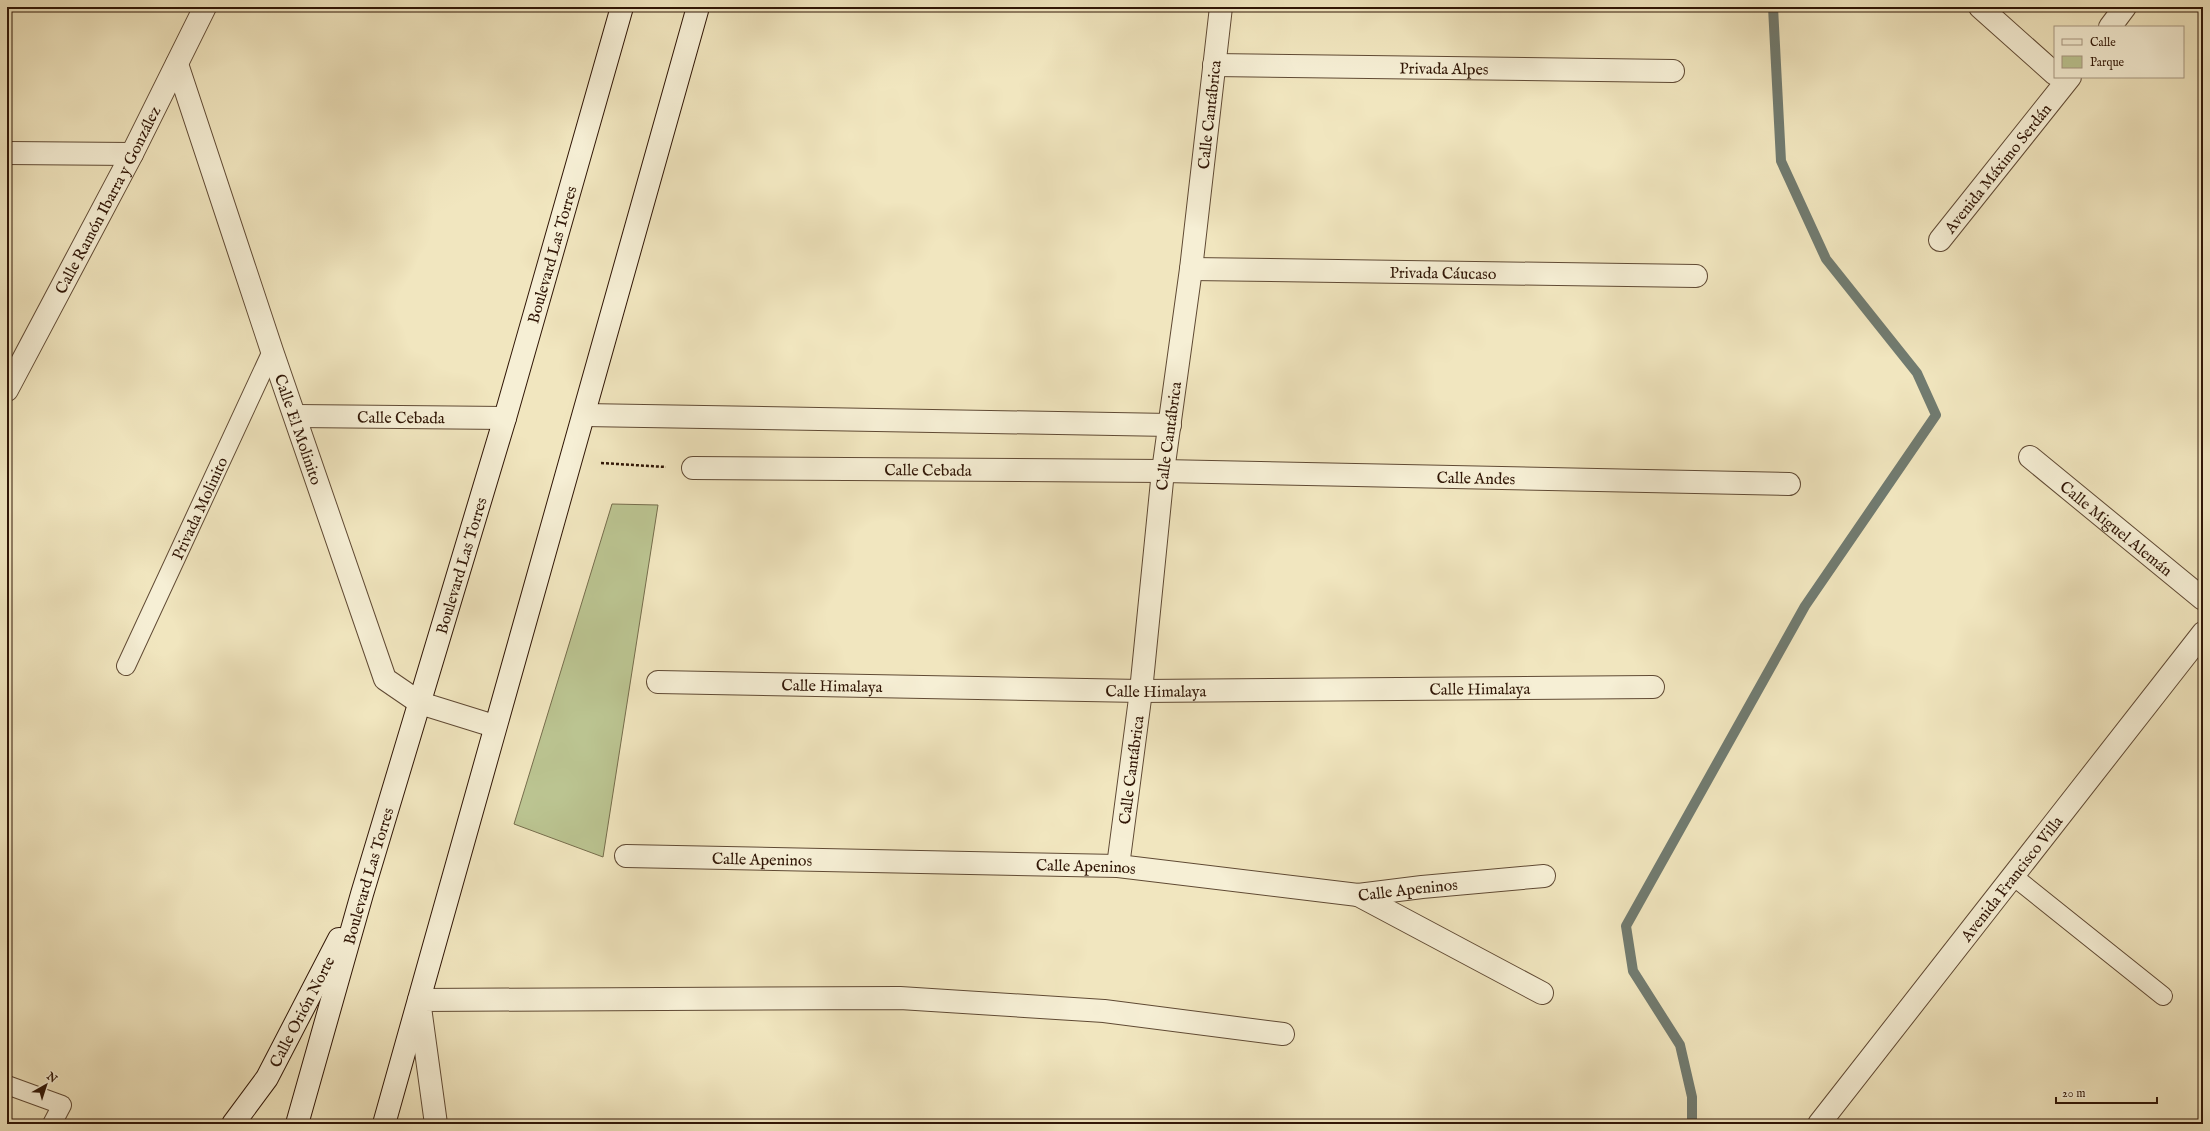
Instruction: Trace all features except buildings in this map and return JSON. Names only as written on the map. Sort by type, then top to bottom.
[{"type":"street","name":"Calle Ramón Ibarra y González","points":[[9,381],[132,154],[205,7]]},
{"type":"street","name":"Boulevard Las Torres","points":[[297,1124],[362,894],[506,418],[622,7]]},
{"type":"street","points":[[384,1124],[494,726],[584,415],[698,7]]},
{"type":"street","name":"Calle Cantábrica","points":[[1118,866],[1141,691],[1163,471],[1191,269],[1221,7]]},
{"type":"street","points":[[1980,7],[2054,71]]},
{"type":"street","points":[[2111,26],[2125,7]]},
{"type":"street","name":"Calle El Molinito","points":[[178,64],[272,351],[296,416],[385,679],[420,703],[494,726]]},
{"type":"street","name":"Privada Alpes","points":[[1214,65],[1673,71]]},
{"type":"street","name":"Avenida Máximo Serdán","points":[[1940,240],[2062,78]]},
{"type":"street","points":[[7,153],[132,154]]},
{"type":"street","name":"Privada Cáucaso","points":[[1191,269],[1696,276]]},
{"type":"street","points":[[584,415],[1170,424]]},
{"type":"street","name":"Calle Cebada","points":[[296,416],[506,418]]},
{"type":"street","name":"Calle Miguel Alemán","points":[[2030,457],[2203,599]]},
{"type":"street","name":"Calle Cebada","points":[[693,468],[1163,471]]},
{"type":"street","name":"Calle Andes","points":[[1163,471],[1789,484]]},
{"type":"street","name":"Avenida Francisco Villa","points":[[1819,1124],[2203,633]]},
{"type":"street","name":"Calle Himalaya","points":[[658,682],[1141,691],[1653,687]]},
{"type":"street","name":"Calle Apeninos","points":[[626,856],[1118,866],[1358,895],[1422,887],[1544,876]]},
{"type":"street","name":"Calle Orión Norte","points":[[233,1124],[267,1078],[362,894]]},
{"type":"street","points":[[1358,895],[1542,993]]},
{"type":"street","points":[[419,1000],[900,998],[1104,1011],[1283,1034]]},
{"type":"street","points":[[419,1000],[436,1124]]},
{"type":"lane","name":"Privada Molinito","points":[[126,666],[272,351]]},
{"type":"lane","points":[[2013,876],[2163,996]]},
{"type":"lane","points":[[7,1085],[62,1105],[52,1124]]},
{"type":"path","points":[[570,462],[693,468]]},
{"type":"green space","points":[[612,504],[658,505],[603,857],[514,824]]},
{"type":"waterway","points":[[1692,1124],[1692,1097],[1680,1045],[1633,971],[1626,926],[1805,606],[1936,415],[1917,373],[1826,259],[1781,161],[1773,7]]}]
